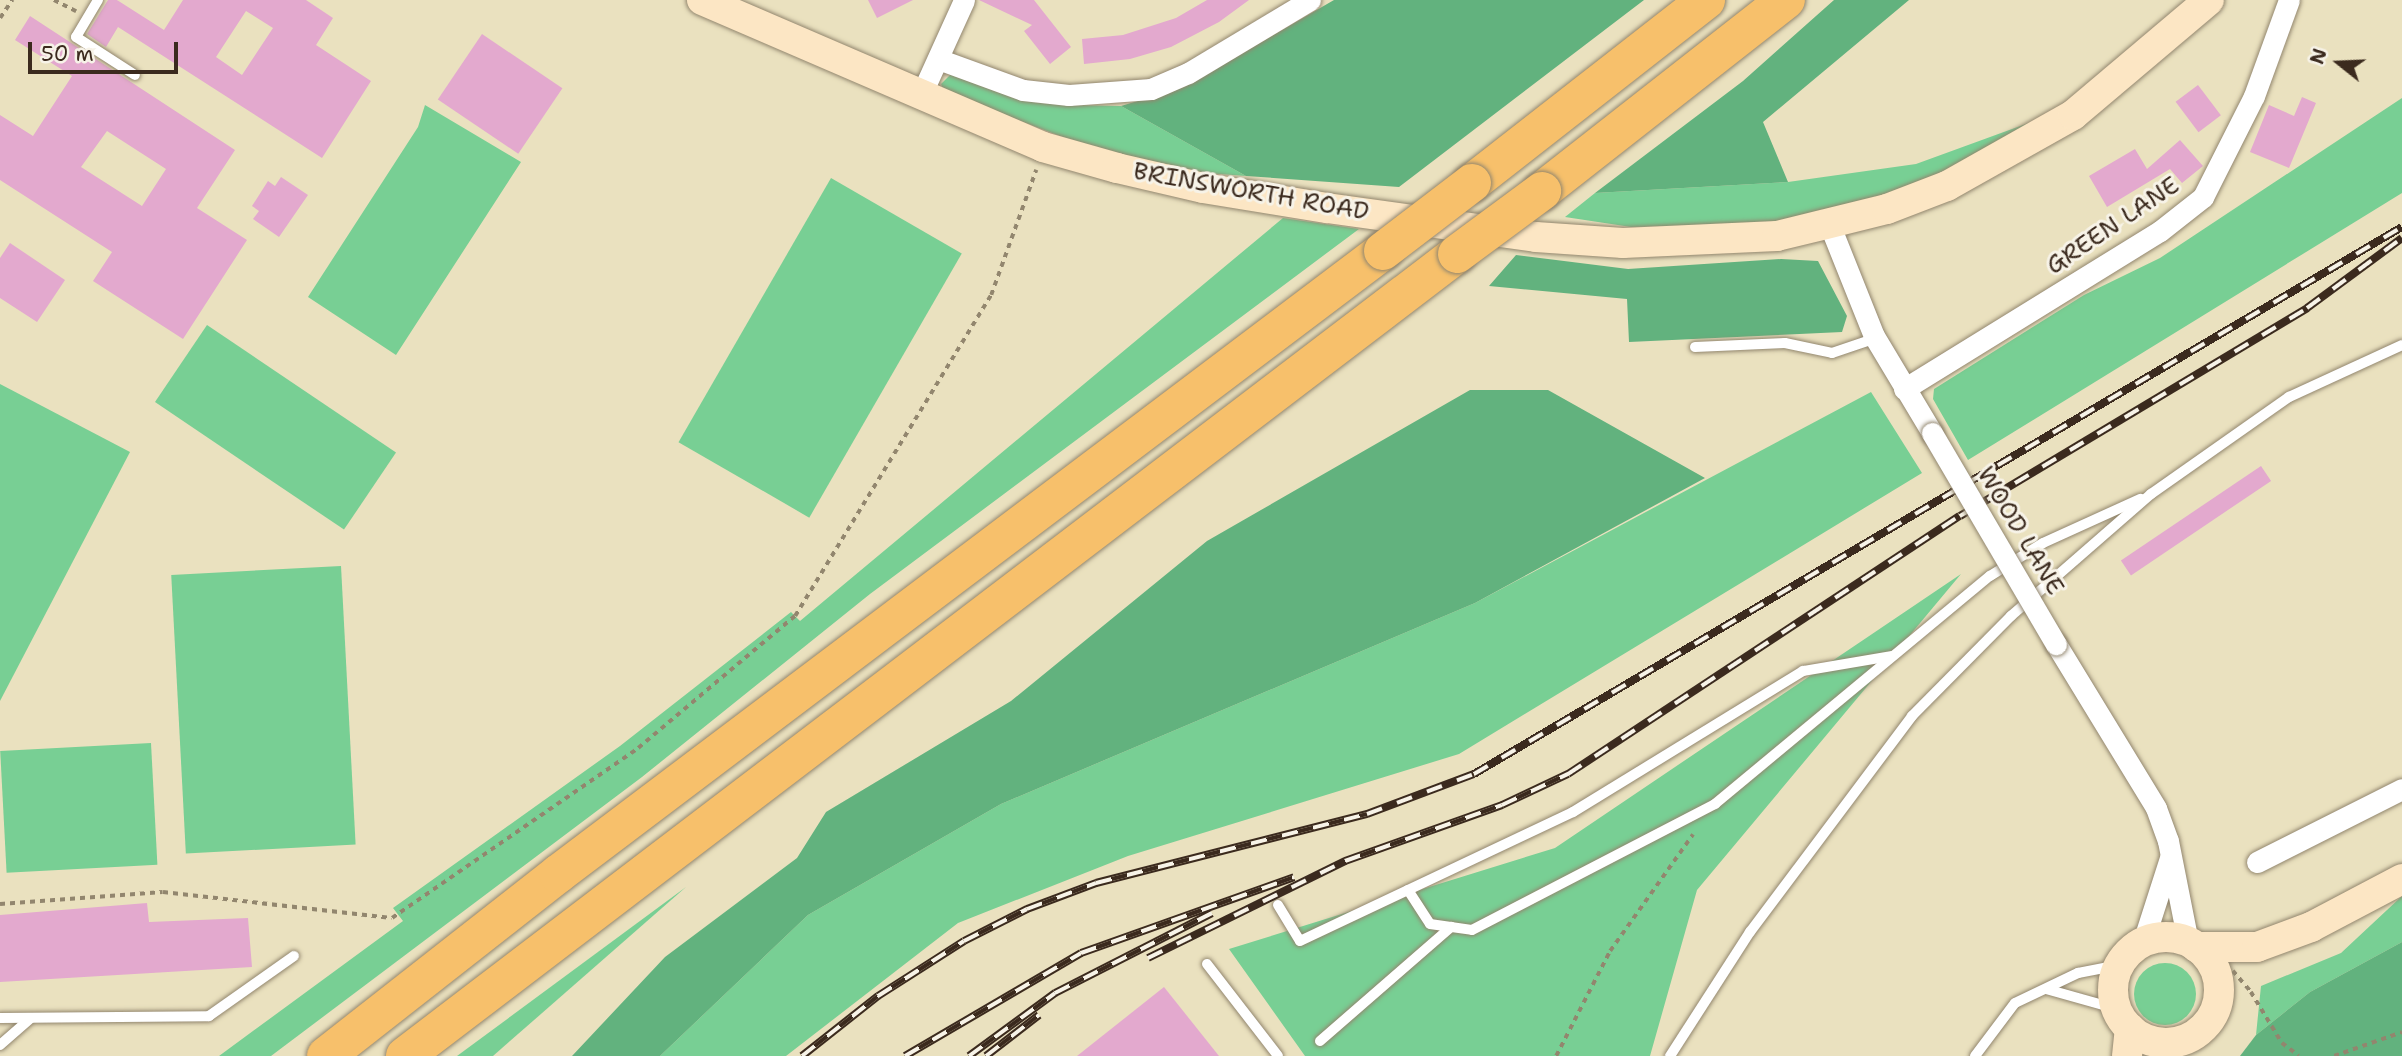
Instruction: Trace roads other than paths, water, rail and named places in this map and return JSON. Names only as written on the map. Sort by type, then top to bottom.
[{"type":"highway","points":[[326,1056],[569,866],[1383,251],[1706,0]]},
{"type":"highway","points":[[405,1056],[1542,191],[1786,0]]},
{"type":"main road","name":"BRINSWORTH ROAD","points":[[702,0],[1043,148],[1203,188],[1536,237],[1623,243],[1723,242],[1830,226],[1947,186],[2031,143],[2117,83],[2209,0]]},
{"type":"main road","points":[[2257,947],[2226,981],[2205,1025],[2174,1048],[2124,1031],[2113,986],[2119,965],[2143,942],[2165,937],[2192,944],[2257,947],[2311,927],[2402,879]]},
{"type":"main road","points":[[2192,944],[2226,981]]},
{"type":"street","points":[[921,95],[964,0]]},
{"type":"street","points":[[938,59],[1023,90],[1069,95],[1151,89],[1188,73],[1310,0]]},
{"type":"street","name":"GREEN LANE","points":[[1904,389],[2160,231],[2203,197],[2254,96],[2289,0]]},
{"type":"street","name":"WOOD LANE","points":[[1830,226],[1876,338],[1904,389],[2156,808],[2192,944]]},
{"type":"street","points":[[2257,862],[2402,789]]},
{"type":"street","points":[[2143,942],[2171,858]]},
{"type":"lane","points":[[98,0],[76,37],[135,75]]},
{"type":"lane","points":[[1695,347],[1785,342],[1832,353],[1876,338]]},
{"type":"lane","points":[[1670,1056],[1750,932],[1912,716],[2011,616],[2151,494],[2289,397],[2402,345]]},
{"type":"lane","points":[[1408,890],[1430,924],[1472,930],[1715,804],[1990,576],[2043,543],[2151,494]]},
{"type":"lane","points":[[1278,905],[1300,941],[1573,812],[1803,671],[1892,656]]},
{"type":"lane","points":[[1320,1041],[1451,927]]},
{"type":"lane","points":[[0,1018],[209,1016],[293,956]]},
{"type":"lane","points":[[1207,964],[1278,1056]]},
{"type":"lane","points":[[1975,1056],[2015,1003],[2078,974],[2119,965]]},
{"type":"lane","points":[[2046,989],[2124,1031]]},
{"type":"lane","points":[[0,1045],[31,1018]]},
{"type":"railway","points":[[802,1056],[878,996],[964,941],[1027,909],[1096,883],[1367,814],[1474,774],[2402,227]]},
{"type":"railway","points":[[1148,958],[1345,861],[1502,805],[1568,774],[1960,516],[2307,308],[2402,238]]},
{"type":"railway","points":[[905,1056],[1081,953],[1294,877]]},
{"type":"railway","points":[[969,1056],[1055,993],[1212,913]]},
{"type":"railway","points":[[986,1056],[1039,1015]]}]
